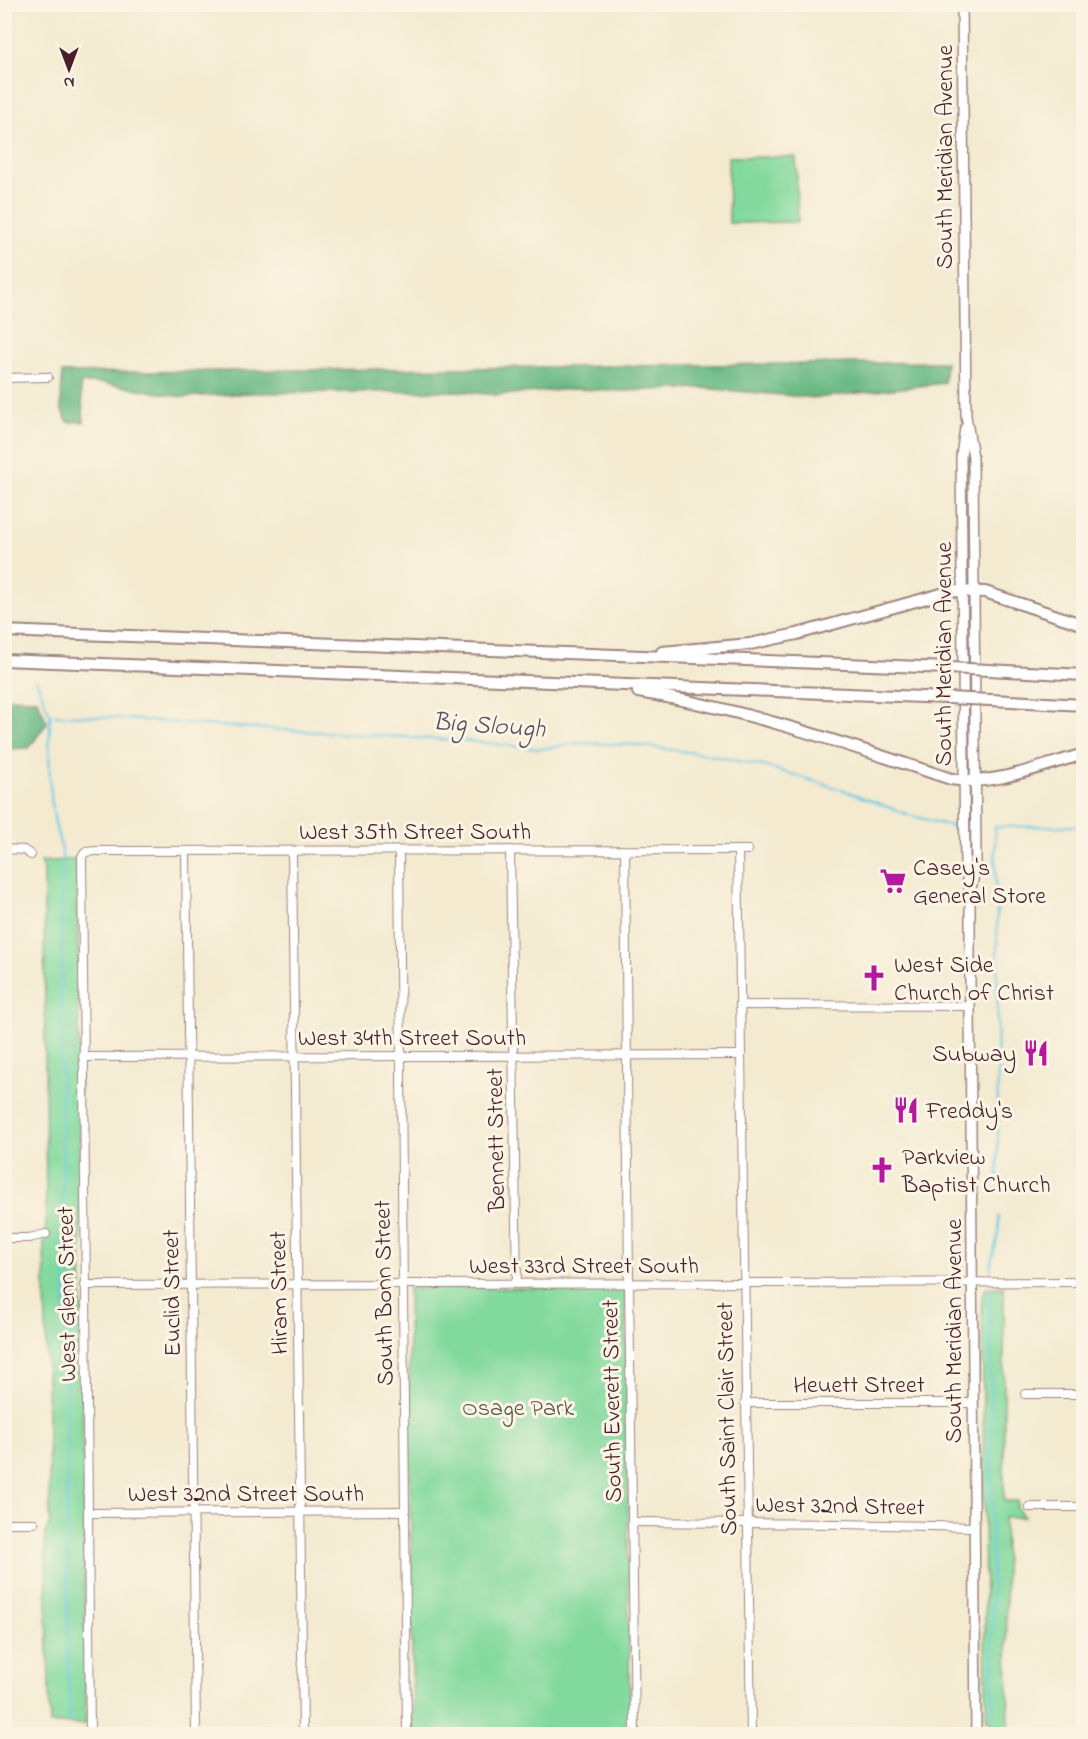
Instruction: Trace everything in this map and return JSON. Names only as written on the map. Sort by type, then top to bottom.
[{"type":"highway","points":[[620,657],[750,644],[797,634],[952,591],[995,595],[1083,625]]},
{"type":"highway","points":[[4,631],[1083,675]]},
{"type":"highway","points":[[4,660],[1083,705]]},
{"type":"highway","points":[[590,684],[685,699],[738,711],[951,779],[969,782],[996,779],[1083,754]]},
{"type":"main road","name":"South Meridian Avenue","points":[[962,4],[966,416],[961,456],[968,591],[969,782],[976,867],[970,892],[976,1734]]},
{"type":"street","points":[[4,378],[48,377]]},
{"type":"street","points":[[4,849],[24,850],[31,855]]},
{"type":"street","name":"Bennett Street","points":[[510,850],[517,1284]]},
{"type":"street","name":"South Saint Clair Street","points":[[738,850],[750,1734]]},
{"type":"street","name":"West 35th Street South","points":[[84,854],[90,851],[748,850]]},
{"type":"street","name":"Euclid Street","points":[[186,851],[196,1734]]},
{"type":"street","name":"Hiram Street","points":[[292,851],[303,1734]]},
{"type":"street","name":"South Bonn Street","points":[[399,851],[407,1734]]},
{"type":"street","name":"South Everett Street","points":[[625,851],[635,1734]]},
{"type":"street","name":"West Glenn Street","points":[[84,854],[81,859],[90,1734]]},
{"type":"street","points":[[740,1005],[970,1006]]},
{"type":"street","name":"West 34th Street South","points":[[83,1057],[741,1055]]},
{"type":"street","points":[[4,1238],[29,1238],[46,1234]]},
{"type":"street","name":"West 33rd Street South","points":[[85,1285],[1083,1282]]},
{"type":"street","points":[[1025,1394],[1083,1394]]},
{"type":"street","name":"Heuett Street","points":[[745,1403],[973,1404]]},
{"type":"street","points":[[1029,1507],[1083,1507]]},
{"type":"street","name":"West 32nd Street South","points":[[88,1513],[405,1511]]},
{"type":"street","name":"West 32nd Street","points":[[632,1522],[974,1527]]},
{"type":"street","points":[[4,1523],[34,1523]]},
{"type":"green space","points":[[728,157],[796,157],[798,222],[729,223]]},
{"type":"green space","points":[[946,362],[944,383],[816,398],[702,388],[622,391],[574,389],[497,395],[458,391],[252,393],[182,397],[101,383],[80,383],[84,422],[68,422],[61,409],[62,373]]},
{"type":"green space","points":[[5,698],[37,699],[47,723],[29,748],[5,749]]},
{"type":"green space","points":[[77,859],[86,1724],[50,1724],[45,1534],[50,1523],[44,1240],[46,1224],[44,870],[41,862]]},
{"type":"green space","points":[[987,1287],[1004,1287],[1004,1501],[1018,1501],[1017,1508],[1024,1517],[1004,1518],[1009,1728],[998,1728],[992,1725],[986,1716],[982,1294]]},
{"type":"green space","name":"Osage Park","points":[[408,1288],[626,1288],[630,1732],[413,1733]]},
{"type":"waterway","name":"Big Slough","points":[[36,679],[50,715],[468,741],[541,749],[578,743],[635,745],[703,754],[768,767],[843,790],[909,815],[954,827]]},
{"type":"waterway","points":[[50,715],[51,800],[62,849],[61,1048],[69,1723]]},
{"type":"waterway","points":[[996,896],[995,827],[1084,826]]},
{"type":"waterway","points":[[997,908],[998,1176]]},
{"type":"waterway","points":[[991,1271],[999,1232],[999,1216]]},
{"type":"waterway","points":[[990,1289],[993,1716]]},
{"type":"place","name":"Casey's General Store","points":[[893,881]]},
{"type":"place","name":"West Side Church of Christ","points":[[874,978]]},
{"type":"place","name":"Subway","points":[[1036,1053]]},
{"type":"place","name":"Freddy's","points":[[906,1110]]},
{"type":"place","name":"Parkview Baptist Church","points":[[882,1170]]}]
